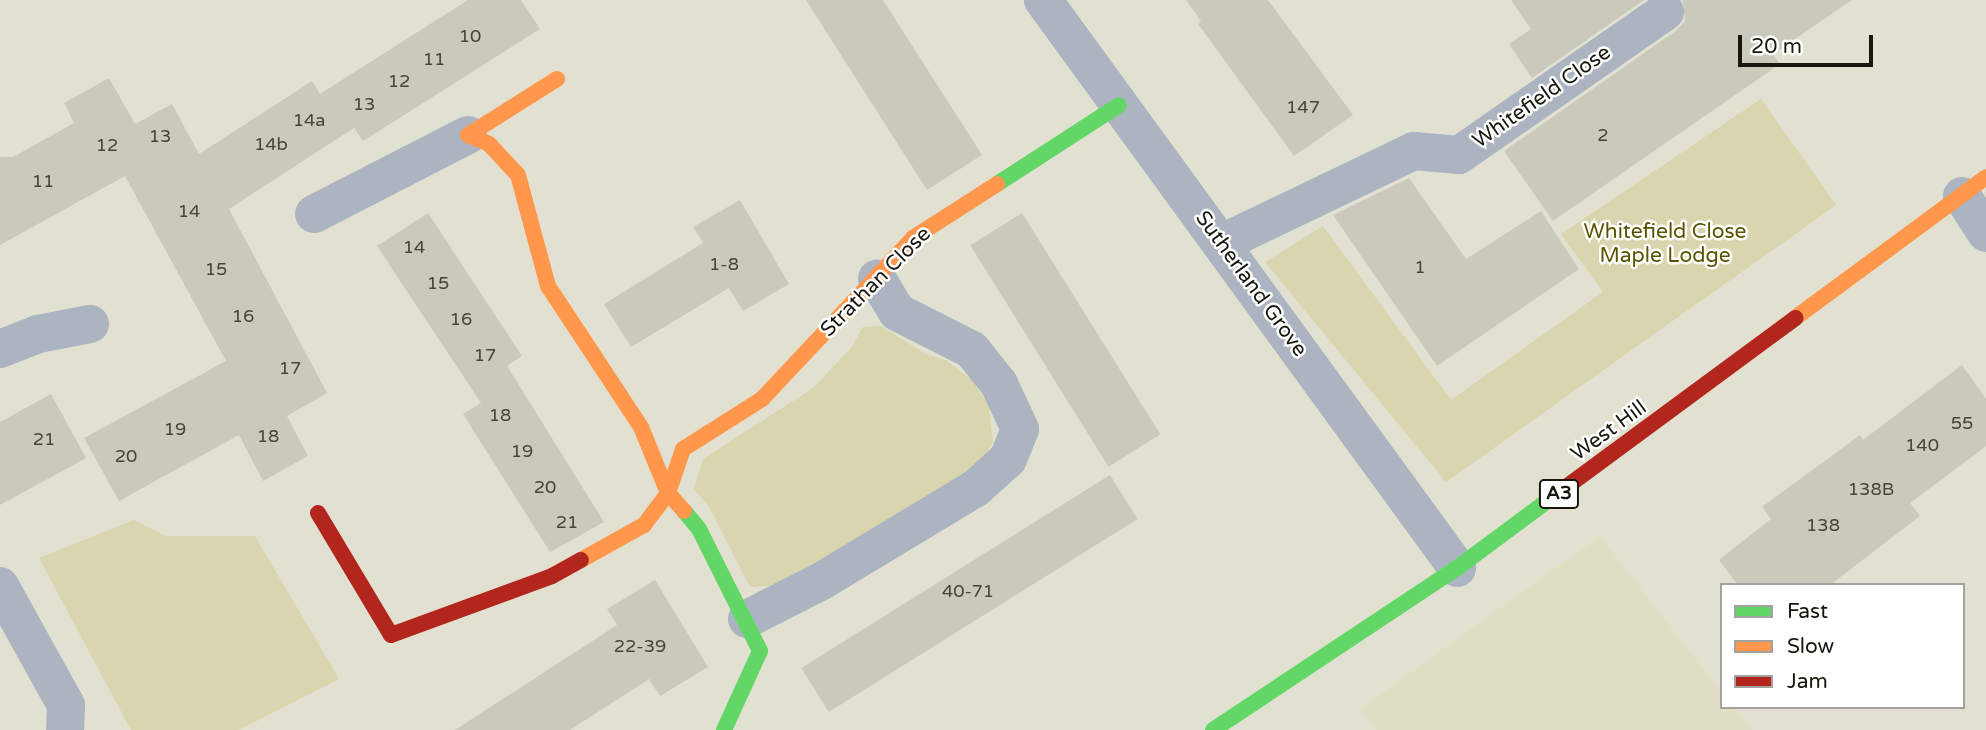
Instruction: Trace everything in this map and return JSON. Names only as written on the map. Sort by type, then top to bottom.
[{"type":"main road","points":[[468,135],[557,79]]},
{"type":"main road","name":"Strathan Close","points":[[318,513],[391,635],[552,576],[644,525],[668,493],[683,449],[762,399],[913,238],[961,204],[1119,105]]},
{"type":"main road","points":[[468,135],[489,144],[518,175],[548,286],[641,427],[668,493],[699,530],[747,619],[760,651],[724,730]]},
{"type":"main road","name":"West Hill","points":[[1213,730],[1457,568],[1974,186]]},
{"type":"street","name":"Sutherland Grove","points":[[1043,0],[1457,568]]},
{"type":"street","name":"Whitefield Close","points":[[1222,243],[1414,150],[1459,155],[1665,12]]},
{"type":"street","points":[[314,214],[468,135]]},
{"type":"street","points":[[1974,186],[1986,233]]},
{"type":"street","points":[[747,619],[820,582],[976,488],[1008,459],[1020,429],[999,384],[972,350],[897,312],[877,279]]},
{"type":"street","points":[[0,349],[38,334],[90,324]]},
{"type":"street","points":[[0,586],[66,705],[65,730]]},
{"type":"shaded area","points":[[1600,536],[1720,690],[1720,709],[1736,709],[1752,730],[1376,730],[1360,709]]},
{"type":"green space","name":"Whitefield Close Maple Lodge","points":[[1761,99],[1836,205],[1446,482],[1265,262],[1323,226],[1451,400],[1603,292],[1561,234]]},
{"type":"green space","points":[[881,326],[927,355],[946,360],[972,380],[989,406],[993,443],[971,476],[783,585],[750,587],[709,507],[694,489],[703,459],[813,388],[851,348],[863,327]]},
{"type":"green space","points":[[134,520],[166,536],[255,536],[339,679],[239,730],[131,730],[39,558]]},
{"type":"building","points":[[468,0],[521,0],[540,29],[363,141],[354,128],[229,209],[327,393],[287,416],[308,456],[263,481],[239,435],[119,501],[84,438],[226,361],[125,176],[0,245],[0,157],[13,157],[74,123],[64,103],[109,78],[135,124],[172,104],[199,154],[312,81],[320,94]]},
{"type":"building","points":[[806,0],[883,0],[982,155],[927,190]]},
{"type":"building","points":[[1186,0],[1268,0],[1353,115],[1294,156],[1198,24],[1201,21]]},
{"type":"building","points":[[1511,0],[1644,0],[1532,78],[1509,44],[1531,29]]},
{"type":"building","points":[[1683,0],[1852,0],[1773,54],[1780,64],[1553,221],[1504,151],[1677,30],[1685,21]]},
{"type":"building","points":[[1409,178],[1466,259],[1541,211],[1579,269],[1437,366],[1333,215]]},
{"type":"building","points":[[740,200],[789,284],[743,311],[729,288],[631,347],[604,304],[703,243],[693,227]]},
{"type":"building","points":[[428,213],[522,356],[507,366],[604,522],[550,552],[463,414],[481,403],[377,246]]},
{"type":"building","points":[[1022,213],[1160,434],[1109,467],[970,245]]},
{"type":"building","points":[[1962,365],[1986,399],[1986,446],[1910,503],[1920,516],[1833,583],[1736,583],[1719,560],[1771,519],[1762,507],[1860,435],[1863,440]]},
{"type":"building","points":[[51,394],[86,458],[0,505],[0,422]]},
{"type":"building","points":[[1110,475],[1138,519],[829,712],[801,668]]},
{"type":"building","points":[[655,580],[708,667],[660,696],[649,679],[570,730],[455,730],[617,625],[607,609]]},
{"type":"traffic: fast","points":[[997,184],[1119,105]]},
{"type":"traffic: fast","points":[[1213,730],[1457,568],[1554,496]]},
{"type":"traffic: fast","points":[[684,511],[699,529],[760,651],[724,730]]},
{"type":"traffic: slow","points":[[557,79],[468,135],[489,144],[518,175],[548,286],[641,427],[668,493],[684,511]]},
{"type":"traffic: slow","points":[[1795,318],[1986,177]]},
{"type":"traffic: slow","points":[[581,560],[644,525],[668,493],[683,449],[762,399],[913,238],[997,184]]},
{"type":"traffic: jam","points":[[1554,496],[1795,318]]},
{"type":"traffic: jam","points":[[318,513],[391,635],[552,576],[581,560]]}]
